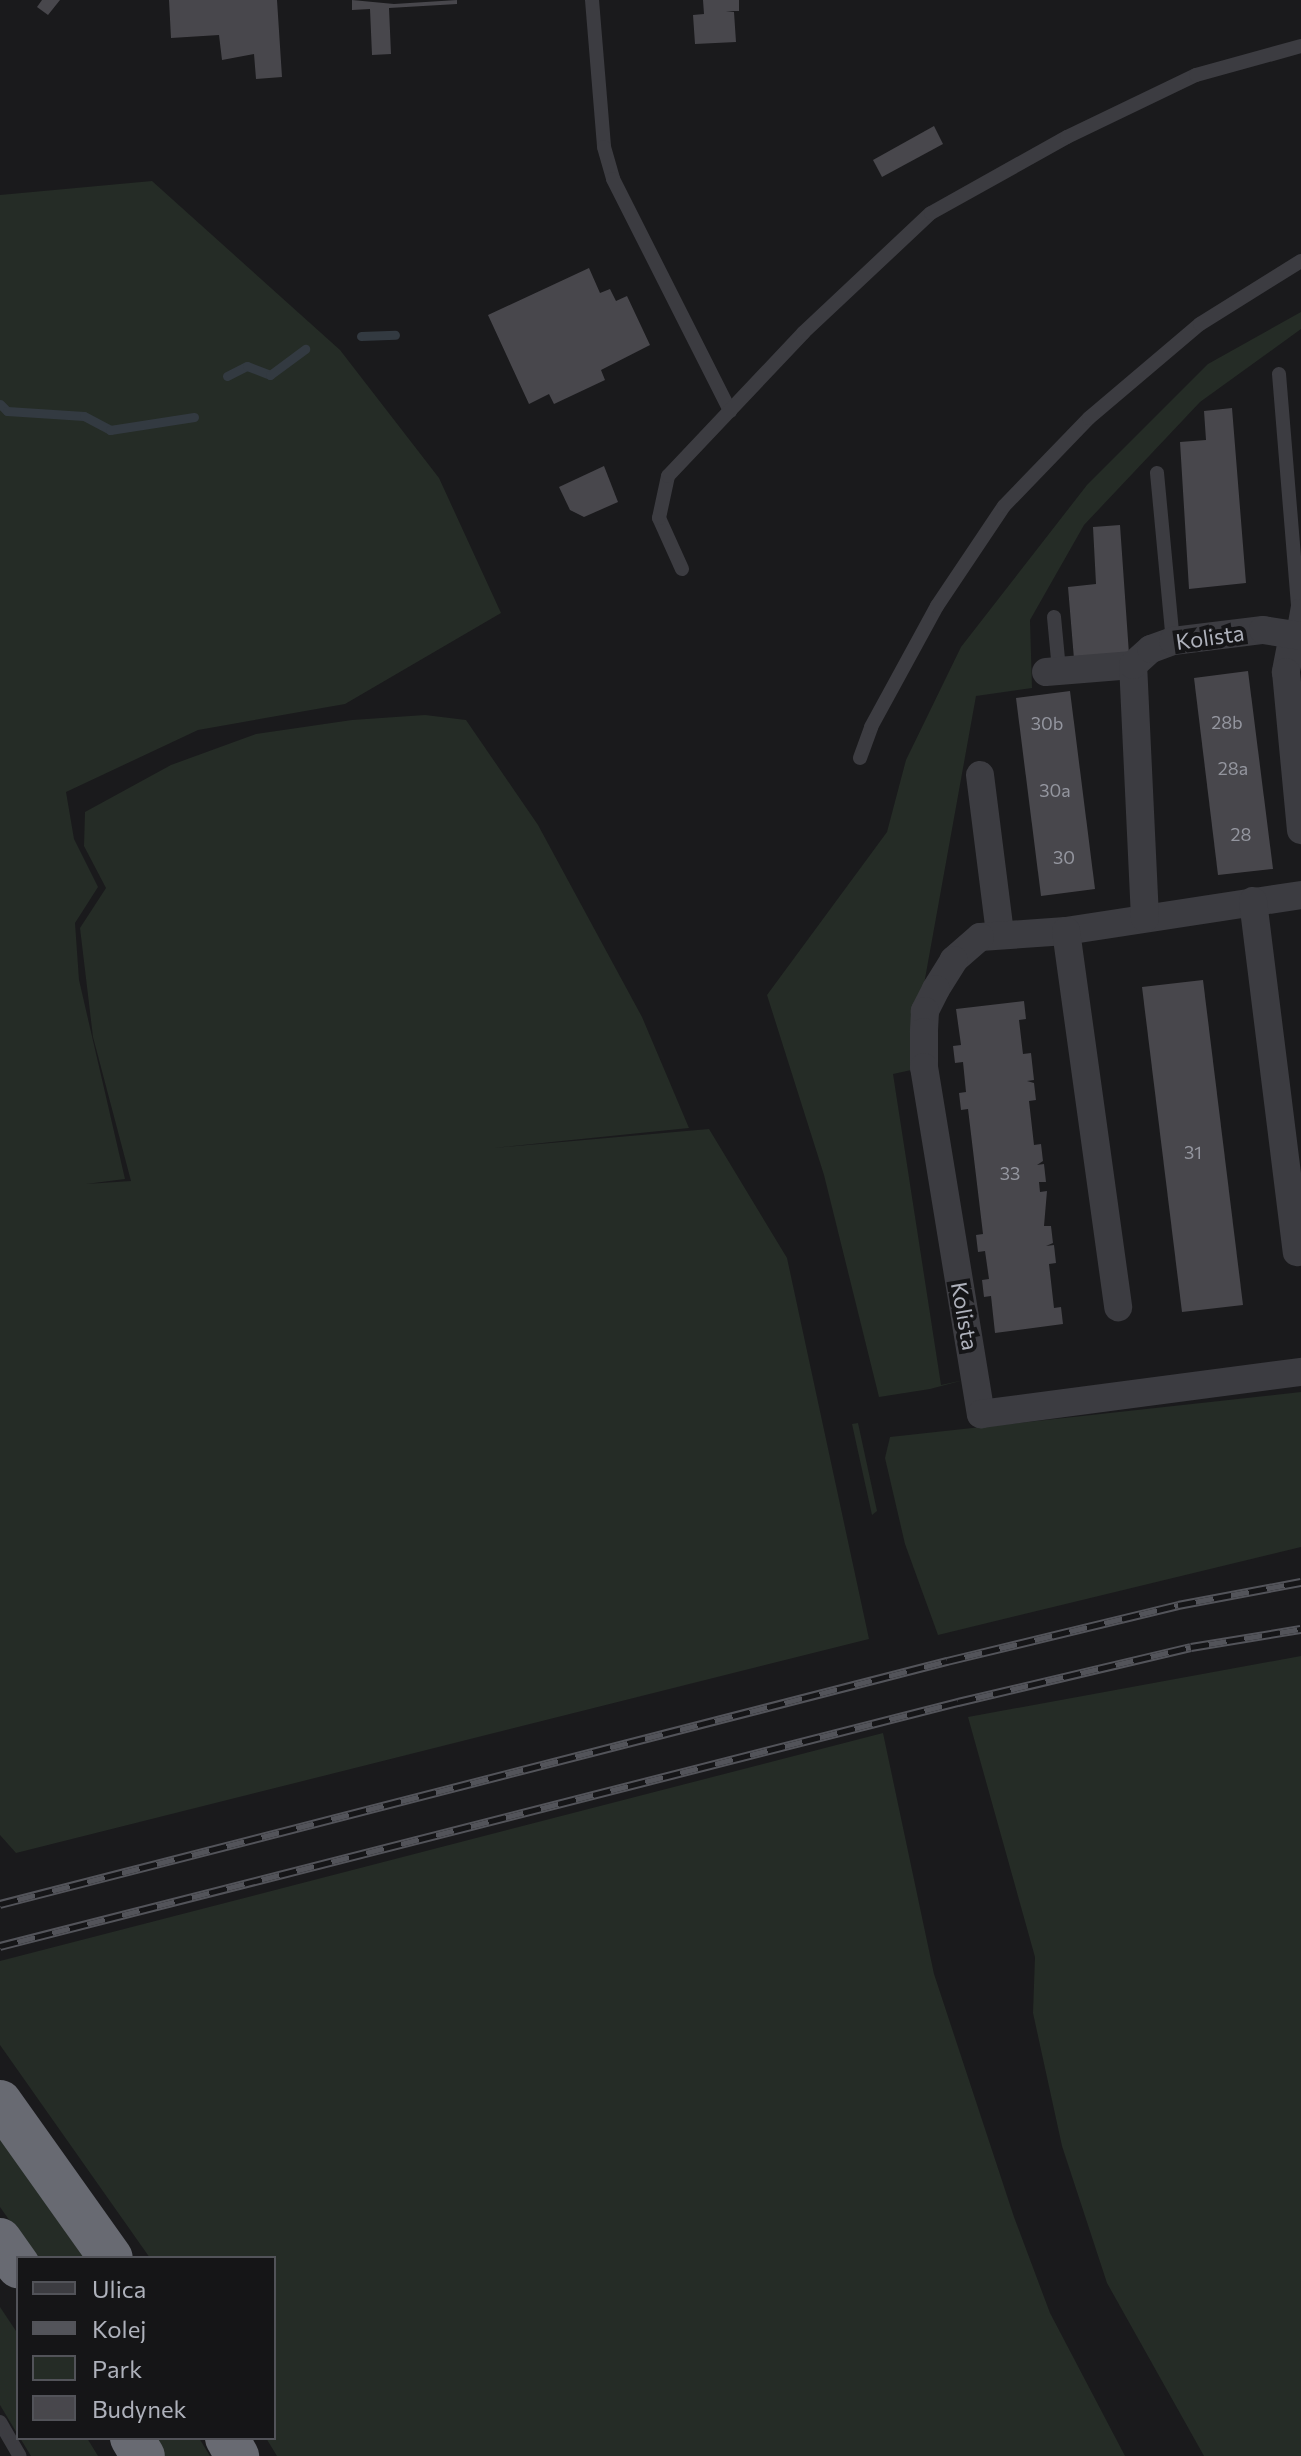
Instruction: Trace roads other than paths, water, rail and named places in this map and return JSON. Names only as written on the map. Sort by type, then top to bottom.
[{"type":"highway","points":[[0,2102],[110,2256]]},
{"type":"highway","points":[[0,2240],[16,2263]]},
{"type":"street","name":"Kolista","points":[[1052,671],[1133,665],[1151,649],[1173,641],[1263,630],[1297,636]]},
{"type":"street","points":[[1297,636],[1286,672],[1301,830]]},
{"type":"street","points":[[1133,665],[1145,918]]},
{"type":"street","points":[[980,775],[1000,933]]},
{"type":"street","name":"Kolista","points":[[1301,895],[1066,931],[1000,933],[980,937],[954,960],[925,1011],[924,1067],[981,1414],[1301,1372]]},
{"type":"street","points":[[1253,901],[1297,1252]]},
{"type":"street","points":[[1066,931],[1118,1307]]},
{"type":"lane","points":[[592,0],[604,147],[613,179],[730,411]]},
{"type":"lane","points":[[682,569],[659,518],[668,476],[803,333],[931,213],[1067,137],[1196,75],[1301,46]]},
{"type":"lane","points":[[860,758],[871,727],[937,606],[1004,506],[1089,418],[1200,324],[1301,261]]},
{"type":"lane","points":[[1279,374],[1298,606],[1297,636]]},
{"type":"lane","points":[[1157,473],[1173,641]]},
{"type":"lane","points":[[1052,671],[1054,617]]},
{"type":"lane","points":[[0,2422],[20,2456]]},
{"type":"waterway","points":[[361,336],[395,335]]},
{"type":"waterway","points":[[227,376],[247,366],[270,375],[305,349]]},
{"type":"waterway","points":[[0,404],[7,411],[84,416],[110,430],[194,417]]},
{"type":"railway","points":[[0,1904],[947,1661],[1178,1605],[1301,1582]]},
{"type":"railway","points":[[0,1946],[958,1702],[1191,1647],[1301,1629]]}]
